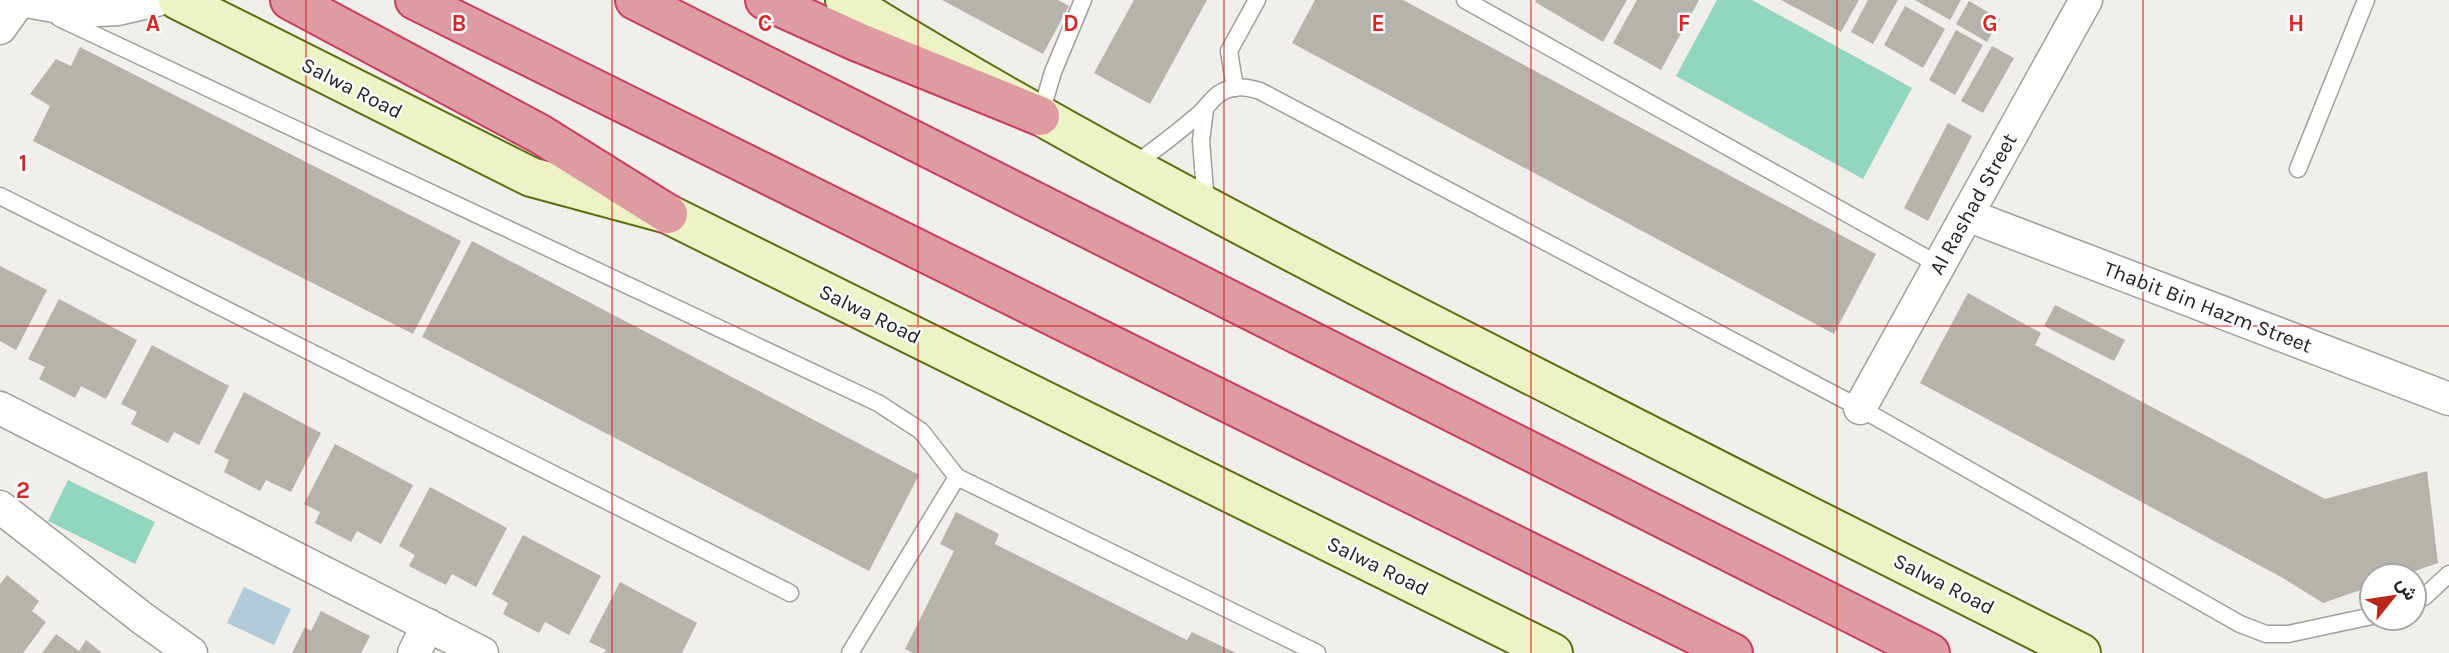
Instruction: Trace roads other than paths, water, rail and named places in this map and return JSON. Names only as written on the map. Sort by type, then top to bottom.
[{"type":"highway","points":[[290,0],[540,134],[668,214]]},
{"type":"highway","points":[[415,0],[1733,653]]},
{"type":"highway","points":[[635,0],[1930,653]]},
{"type":"highway","points":[[765,0],[858,43],[1040,116]]},
{"type":"main road","name":"Salwa Road","points":[[178,0],[531,177],[668,214],[1553,653]]},
{"type":"main road","name":"Salwa Road","points":[[853,2],[1040,116],[1206,208],[1665,444],[2081,653]]},
{"type":"street","points":[[0,28],[21,0],[80,11],[118,9],[157,0]]},
{"type":"street","name":"Al Rashad Street","points":[[1860,408],[2086,0]]},
{"type":"street","name":"Thabit Bin Hazm Street","points":[[1967,215],[2449,399]]},
{"type":"street","points":[[0,408],[482,653]]},
{"type":"street","points":[[0,507],[191,653]]},
{"type":"street","points":[[414,653],[428,625]]},
{"type":"lane","points":[[21,0],[878,403],[921,431],[957,477],[1317,653]]},
{"type":"lane","points":[[1040,116],[1055,65],[1083,0]]},
{"type":"lane","points":[[1235,88],[1229,51],[1257,0]]},
{"type":"lane","points":[[1465,0],[1939,265]]},
{"type":"lane","points":[[2298,170],[2366,0]]},
{"type":"lane","points":[[1131,166],[1165,142],[1223,91],[1248,88],[1260,92],[1860,408],[2240,624],[2266,635],[2288,634],[2358,619]]},
{"type":"lane","points":[[1205,109],[1201,141],[1206,208]]},
{"type":"lane","points":[[0,196],[790,593]]},
{"type":"lane","points":[[850,653],[957,477]]},
{"type":"lane","points":[[2428,593],[2449,574]]},
{"type":"water","points":[[244,587],[291,609],[274,645],[227,623]]}]
